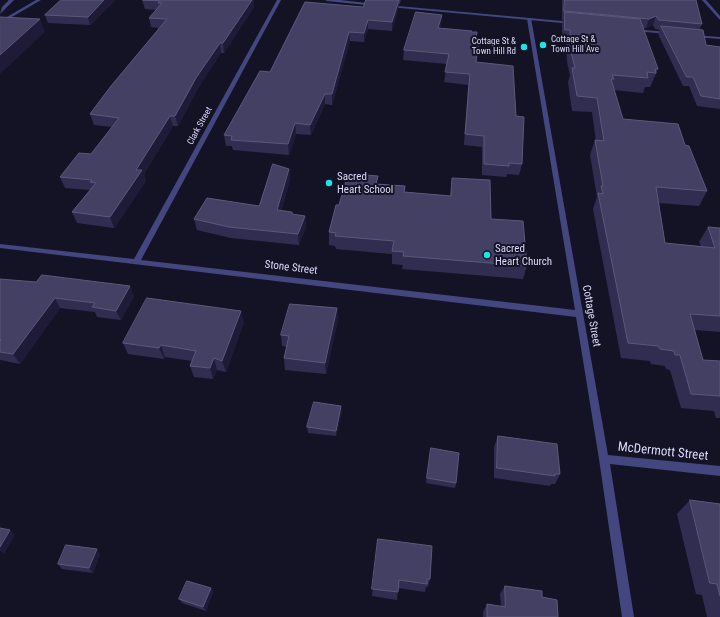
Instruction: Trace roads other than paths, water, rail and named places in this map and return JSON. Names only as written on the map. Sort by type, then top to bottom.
[{"type":"street","points":[[0,13],[2,7],[12,0]]},
{"type":"street","points":[[0,23],[39,0]]},
{"type":"street","name":"Clark Street","points":[[136,261],[279,0]]},
{"type":"street","points":[[327,0],[577,24]]},
{"type":"street","points":[[704,0],[720,19]]},
{"type":"street","name":"Cottage Street","points":[[529,19],[604,459],[628,617]]},
{"type":"street","points":[[624,29],[672,34]]},
{"type":"street","points":[[688,35],[720,38]]},
{"type":"street","name":"Stone Street","points":[[0,246],[579,314]]},
{"type":"street","name":"McDermott Street","points":[[604,459],[720,471]]},
{"type":"place","name":"Cottage St & Town Hill Ave","points":[[543,45]]},
{"type":"place","name":"Cottage St & Town Hill Rd","points":[[524,47]]},
{"type":"place","name":"Sacred Heart School","points":[[329,183]]},
{"type":"place","name":"Sacred Heart Church","points":[[487,255]]}]
